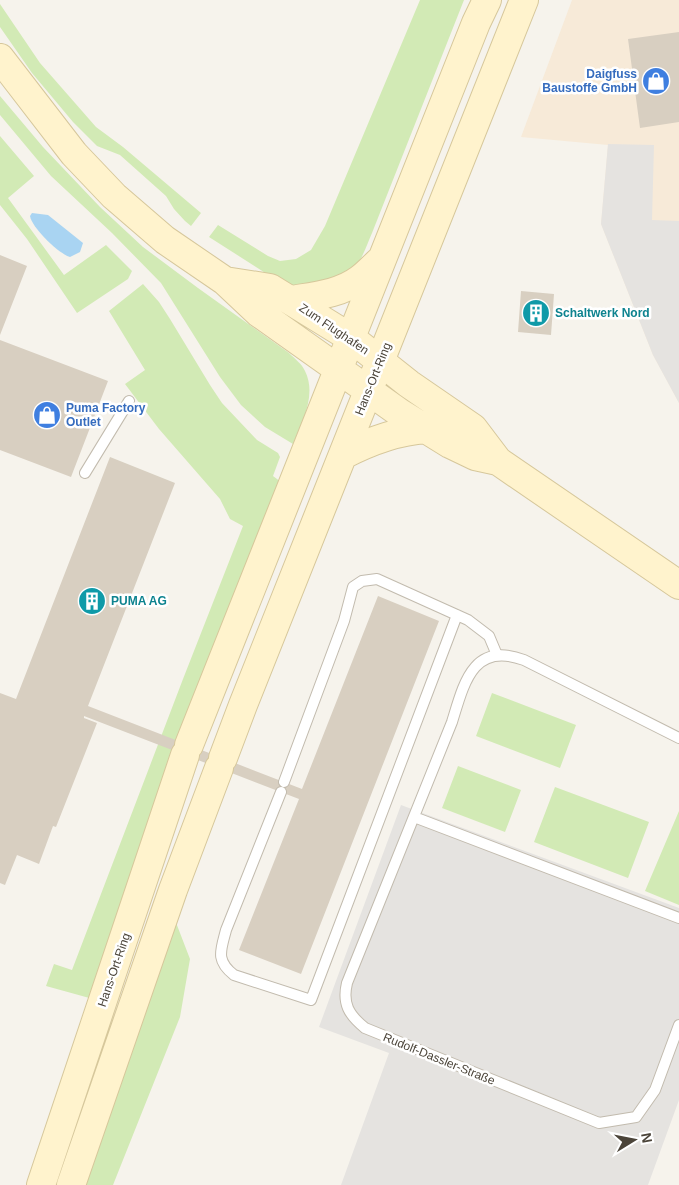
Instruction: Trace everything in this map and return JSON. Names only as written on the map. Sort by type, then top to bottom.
[{"type":"main road","name":"Hans-Ort-Ring","points":[[41,1185],[187,750],[338,368],[487,0]]},
{"type":"main road","name":"Hans-Ort-Ring","points":[[71,1185],[173,890],[242,705],[524,0]]},
{"type":"main road","name":"Zum Flughafen","points":[[0,58],[74,154],[114,196],[165,240],[225,281],[259,313],[426,429],[450,444],[475,456],[498,461]]},
{"type":"main road","points":[[291,300],[330,293],[347,287],[360,279],[382,259]]},
{"type":"main road","name":"Zum Flughafen","points":[[225,281],[270,288],[351,338],[409,384],[473,428],[498,461],[679,584]]},
{"type":"main road","points":[[343,455],[362,445],[395,433],[426,429]]},
{"type":"lane","points":[[85,473],[129,401]]},
{"type":"lane","points":[[457,615],[311,1000],[234,975],[225,967],[221,959],[221,948],[226,930],[283,787],[344,621],[353,587],[362,581],[377,578],[468,620],[489,636],[497,655],[512,656],[524,660],[679,738]]},
{"type":"lane","name":"Rudolf-Dassler-Straße","points":[[497,655],[485,660],[474,668],[465,680],[452,722],[347,983],[344,994],[350,1014],[372,1031],[599,1123],[636,1117],[655,1090],[679,1026]]},
{"type":"lane","points":[[414,817],[679,918]]},
{"type":"shaded area","points":[[572,0],[679,0],[679,403],[653,355],[601,224],[608,145],[521,137]]},
{"type":"shaded area","points":[[608,144],[654,145],[652,220],[679,221],[679,403],[653,355],[601,224]]},
{"type":"shaded area","points":[[401,805],[679,908],[679,1100],[648,1185],[341,1185],[389,1053],[319,1027]]},
{"type":"green space","points":[[420,0],[464,0],[372,233],[355,268],[346,276],[336,280],[289,288],[209,237],[218,225],[268,256],[280,261],[296,259],[311,250],[325,226]]},
{"type":"green space","points":[[0,4],[40,63],[96,127],[123,147],[201,213],[191,226],[174,209],[166,196],[120,155],[97,146],[73,122],[32,73],[0,27]]},
{"type":"green space","points":[[0,96],[43,147],[100,207],[143,247],[289,353],[300,364],[308,380],[309,399],[304,418],[293,444],[265,427],[241,405],[220,377],[161,283],[112,233],[51,176],[0,115]]},
{"type":"green space","points":[[0,136],[34,176],[8,198],[64,275],[106,245],[132,271],[128,279],[77,313],[27,239],[0,205]]},
{"type":"green space","points":[[143,284],[159,302],[222,403],[257,440],[278,453],[280,457],[273,476],[281,482],[93,999],[46,986],[54,964],[72,970],[243,526],[230,519],[220,499],[159,429],[125,384],[145,370],[109,311]]},
{"type":"green space","points":[[492,693],[576,725],[560,768],[476,736]]},
{"type":"green space","points":[[458,766],[521,790],[505,832],[442,808]]},
{"type":"green space","points":[[555,787],[649,822],[628,878],[534,842]]},
{"type":"green space","points":[[679,811],[679,905],[645,891]]},
{"type":"green space","points":[[175,920],[190,959],[180,1017],[113,1185],[84,1185]]},
{"type":"water","points":[[32,213],[48,215],[83,243],[80,252],[70,257],[53,246],[32,221],[30,216]]},
{"type":"building","name":"Daigfuss Baustoffe GmbH","points":[[679,32],[679,122],[640,128],[628,39]]},
{"type":"building","points":[[0,255],[27,266],[0,335]]},
{"type":"building","name":"Schaltwerk Nord","points":[[521,291],[554,294],[551,335],[518,332]]},
{"type":"building","name":"Puma Factory Outlet","points":[[0,340],[108,381],[71,477],[0,450]]},
{"type":"building","points":[[110,457],[175,483],[88,706],[302,789],[378,596],[439,621],[301,974],[239,950],[299,799],[84,716],[84,718],[97,723],[56,827],[53,826],[39,864],[17,855],[5,885],[0,883],[0,693],[16,699]]},
{"type":"place","name":"Daigfuss Baustoffe GmbH","points":[[656,81]]},
{"type":"place","name":"Schaltwerk Nord","points":[[536,313]]},
{"type":"place","name":"Puma Factory Outlet","points":[[47,415]]},
{"type":"place","name":"PUMA AG","points":[[92,601]]}]
